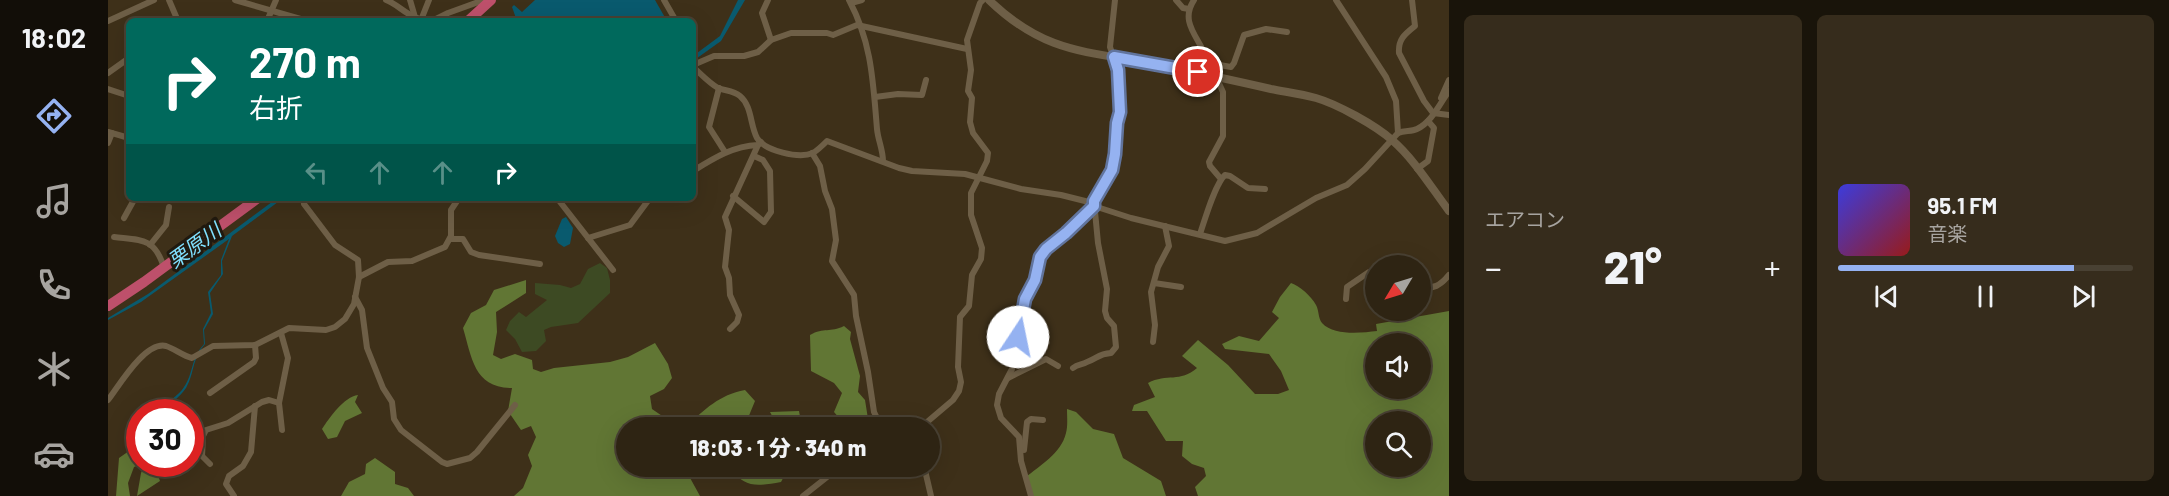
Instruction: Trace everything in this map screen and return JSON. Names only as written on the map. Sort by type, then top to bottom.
[{"type":"highway","points":[[471,18],[491,0]]},
{"type":"highway","points":[[108,306],[164,268],[254,201]]},
{"type":"street","points":[[108,21],[154,0]]},
{"type":"street","points":[[170,0],[177,18]]},
{"type":"street","points":[[235,0],[297,18]]},
{"type":"street","points":[[268,18],[276,0]]},
{"type":"street","points":[[386,0],[418,18]]},
{"type":"street","points":[[410,0],[419,18]]},
{"type":"street","points":[[420,18],[429,0]]},
{"type":"street","points":[[438,18],[484,0]]},
{"type":"street","points":[[664,0],[674,18]]},
{"type":"street","points":[[768,0],[762,13],[771,40]]},
{"type":"street","points":[[862,0],[850,2],[871,59],[883,161]]},
{"type":"street","points":[[933,417],[953,400],[959,391],[961,382],[958,367],[960,317],[969,306],[972,275],[981,259],[982,248],[971,215],[970,204],[971,193],[987,161],[988,153],[973,134],[970,122],[972,98],[968,91],[971,70],[967,40],[983,0]]},
{"type":"street","points":[[989,0],[1008,18],[1034,35],[1062,47],[1318,99],[1366,122],[1392,140],[1449,211]]},
{"type":"street","points":[[1073,368],[1078,364],[1090,362],[1098,354],[1111,353],[1116,347],[1114,326],[1105,311],[1107,289],[1094,206],[1094,201],[1112,170],[1120,112],[1118,70],[1110,46],[1115,0]]},
{"type":"street","points":[[1176,0],[1183,8],[1189,9]]},
{"type":"street","points":[[1194,0],[1189,9],[1190,27],[1203,48],[1208,63],[1231,67],[1244,35],[1266,29],[1287,32]]},
{"type":"street","points":[[1336,0],[1386,77],[1396,101],[1398,133]]},
{"type":"street","points":[[1412,0],[1415,26],[1402,36],[1399,53],[1424,101],[1433,113],[1449,115]]},
{"type":"street","points":[[696,65],[714,56],[744,56],[758,52],[771,40],[791,33],[833,35],[860,25],[967,48]]},
{"type":"street","points":[[108,73],[126,60]]},
{"type":"street","points":[[1216,65],[1216,77],[1223,92],[1223,136],[1209,162],[1221,179]]},
{"type":"street","points":[[696,69],[719,88],[732,91],[740,96],[745,102],[760,143],[725,217],[729,230],[725,267],[729,278],[730,295],[739,315],[730,329]]},
{"type":"street","points":[[875,97],[898,94],[922,95],[926,80]]},
{"type":"street","points":[[1446,96],[1440,98],[1449,80]]},
{"type":"street","points":[[719,88],[710,127],[725,152]]},
{"type":"street","points":[[108,89],[126,95]]},
{"type":"street","points":[[696,169],[725,152],[744,145],[760,143],[798,156],[812,153],[827,141],[912,171],[957,174],[1021,189],[1062,195],[1089,202],[1094,206],[1131,218],[1225,241],[1257,233],[1316,198],[1347,185],[1365,170],[1398,133],[1412,131],[1428,122],[1446,96]]},
{"type":"street","points":[[1417,169],[1428,161],[1434,128],[1428,122]]},
{"type":"street","points":[[108,143],[110,132],[126,137]]},
{"type":"street","points":[[812,153],[820,166],[832,210],[836,240],[832,261],[854,294],[873,412],[876,417]]},
{"type":"street","points":[[733,196],[764,222],[771,212],[770,171],[763,160],[754,156]]},
{"type":"street","points":[[1200,234],[1221,179],[1225,175],[1248,188],[1265,189]]},
{"type":"street","points":[[124,218],[133,201]]},
{"type":"street","points":[[108,400],[136,362],[158,346],[164,346],[194,358],[213,346],[255,345],[289,328],[326,330],[335,327],[345,319],[355,297],[359,277],[358,261],[334,245],[304,201]]},
{"type":"street","points":[[359,277],[388,262],[403,262],[419,258],[445,247],[450,239],[450,210],[457,201]]},
{"type":"street","points":[[559,201],[613,270]]},
{"type":"street","points":[[588,238],[630,225],[648,201]]},
{"type":"street","points":[[1031,496],[1019,437],[1001,418],[997,405],[999,394],[1008,378],[1022,325],[1025,299],[1035,280],[1040,257],[1094,206]]},
{"type":"street","points":[[150,245],[166,225],[169,207]]},
{"type":"street","points":[[1153,342],[1155,325],[1151,292],[1158,267],[1169,246],[1165,226]]},
{"type":"street","points":[[114,237],[142,239],[161,258],[164,268]]},
{"type":"street","points":[[450,239],[463,239],[471,252],[479,255],[540,264]]},
{"type":"street","points":[[1347,299],[1347,287],[1365,275]]},
{"type":"street","points":[[1431,288],[1441,284],[1449,276]]},
{"type":"street","points":[[1154,283],[1181,287]]},
{"type":"street","points":[[355,297],[362,310],[368,348],[383,388],[392,402],[394,419],[401,430],[442,462],[447,464],[470,458],[515,405]]},
{"type":"street","points":[[281,333],[288,358],[279,404],[282,430]]},
{"type":"street","points":[[210,393],[254,362],[255,345]]},
{"type":"street","points":[[1008,378],[1046,359],[1058,366]]},
{"type":"street","points":[[210,464],[202,456],[203,436],[206,430],[228,423],[262,402],[269,400],[279,404]]},
{"type":"street","points":[[234,496],[226,484],[229,476],[243,466],[251,452],[255,406]]},
{"type":"street","points":[[1024,466],[1027,422],[1031,419],[1043,420]]},
{"type":"street","points":[[803,496],[828,477]]},
{"type":"street","points":[[927,477],[931,496]]},
{"type":"green space","points":[[600,263],[607,268],[610,293],[578,323],[544,330],[546,341],[536,351],[522,352],[515,339],[506,330],[510,321],[519,312],[526,317],[547,300],[535,294],[535,283],[571,288],[580,284],[588,269]]},
{"type":"green space","points":[[526,280],[526,293],[496,312],[497,332],[493,355],[501,359],[515,354],[532,360],[533,369],[541,372],[554,368],[610,362],[628,357],[655,343],[668,364],[672,378],[664,389],[650,396],[652,409],[664,417],[616,417],[616,477],[690,477],[700,496],[514,496],[523,488],[532,466],[528,455],[536,437],[531,426],[521,430],[508,411],[512,388],[499,387],[482,377],[472,360],[463,328],[471,313],[486,305],[494,290]]},
{"type":"green space","points":[[1291,283],[1305,292],[1314,302],[1322,323],[1340,332],[1377,331],[1376,324],[1393,321],[1431,321],[1431,314],[1449,311],[1449,496],[1198,496],[1195,487],[1206,476],[1204,468],[1192,464],[1182,456],[1183,441],[1166,441],[1147,411],[1132,411],[1134,405],[1155,397],[1148,383],[1179,377],[1197,368],[1182,356],[1198,340],[1228,365],[1255,394],[1278,394],[1289,390],[1281,371],[1269,354],[1225,349],[1222,344],[1239,336],[1259,341],[1279,318],[1272,312]]},
{"type":"green space","points":[[844,326],[851,332],[850,339],[860,376],[858,392],[865,400],[868,417],[838,417],[834,412],[842,393],[834,383],[811,371],[810,335]]},
{"type":"green space","points":[[745,390],[755,401],[748,417],[697,417],[720,399]]},
{"type":"green space","points":[[358,395],[355,402],[362,413],[345,421],[337,437],[328,439],[322,429],[325,424],[343,403]]},
{"type":"green space","points":[[1067,409],[1076,412],[1093,429],[1114,434],[1123,458],[1161,481],[1166,496],[1032,496],[1025,478],[1060,447],[1067,430]]},
{"type":"green space","points":[[799,411],[800,417],[773,417],[770,412]]},
{"type":"green space","points":[[126,453],[126,477],[130,477],[128,483],[130,496],[116,496],[119,458]]},
{"type":"green space","points":[[375,458],[395,472],[395,484],[408,488],[414,496],[341,496],[349,482],[365,474],[366,464]]},
{"type":"green space","points":[[140,477],[159,477],[160,481],[137,496]]},
{"type":"green space","points":[[739,477],[784,477],[781,482],[758,485]]},
{"type":"water","points":[[535,0],[655,0],[665,18],[516,18],[512,7],[514,5],[522,12]]},
{"type":"water","points":[[738,0],[745,0],[721,41],[696,59],[696,54],[720,36]]},
{"type":"water","points":[[273,201],[298,201],[278,202],[232,236],[222,261],[223,274],[210,293],[213,314],[204,330],[205,344],[197,356],[186,388],[176,399],[172,399],[184,387],[196,355],[204,344],[203,329],[211,313],[208,292],[221,275],[221,260],[229,239],[141,302],[108,320],[148,294]]},
{"type":"water","points":[[566,217],[573,228],[570,244],[564,247],[558,243],[555,236],[562,219]]},
{"type":"route","points":[[1018,337],[1025,299],[1035,280],[1040,257],[1094,206],[1094,201],[1112,170],[1120,112],[1118,70],[1114,57],[1198,72]]},
{"type":"water label","name":"栗原川","points":[[194,245]]}]
